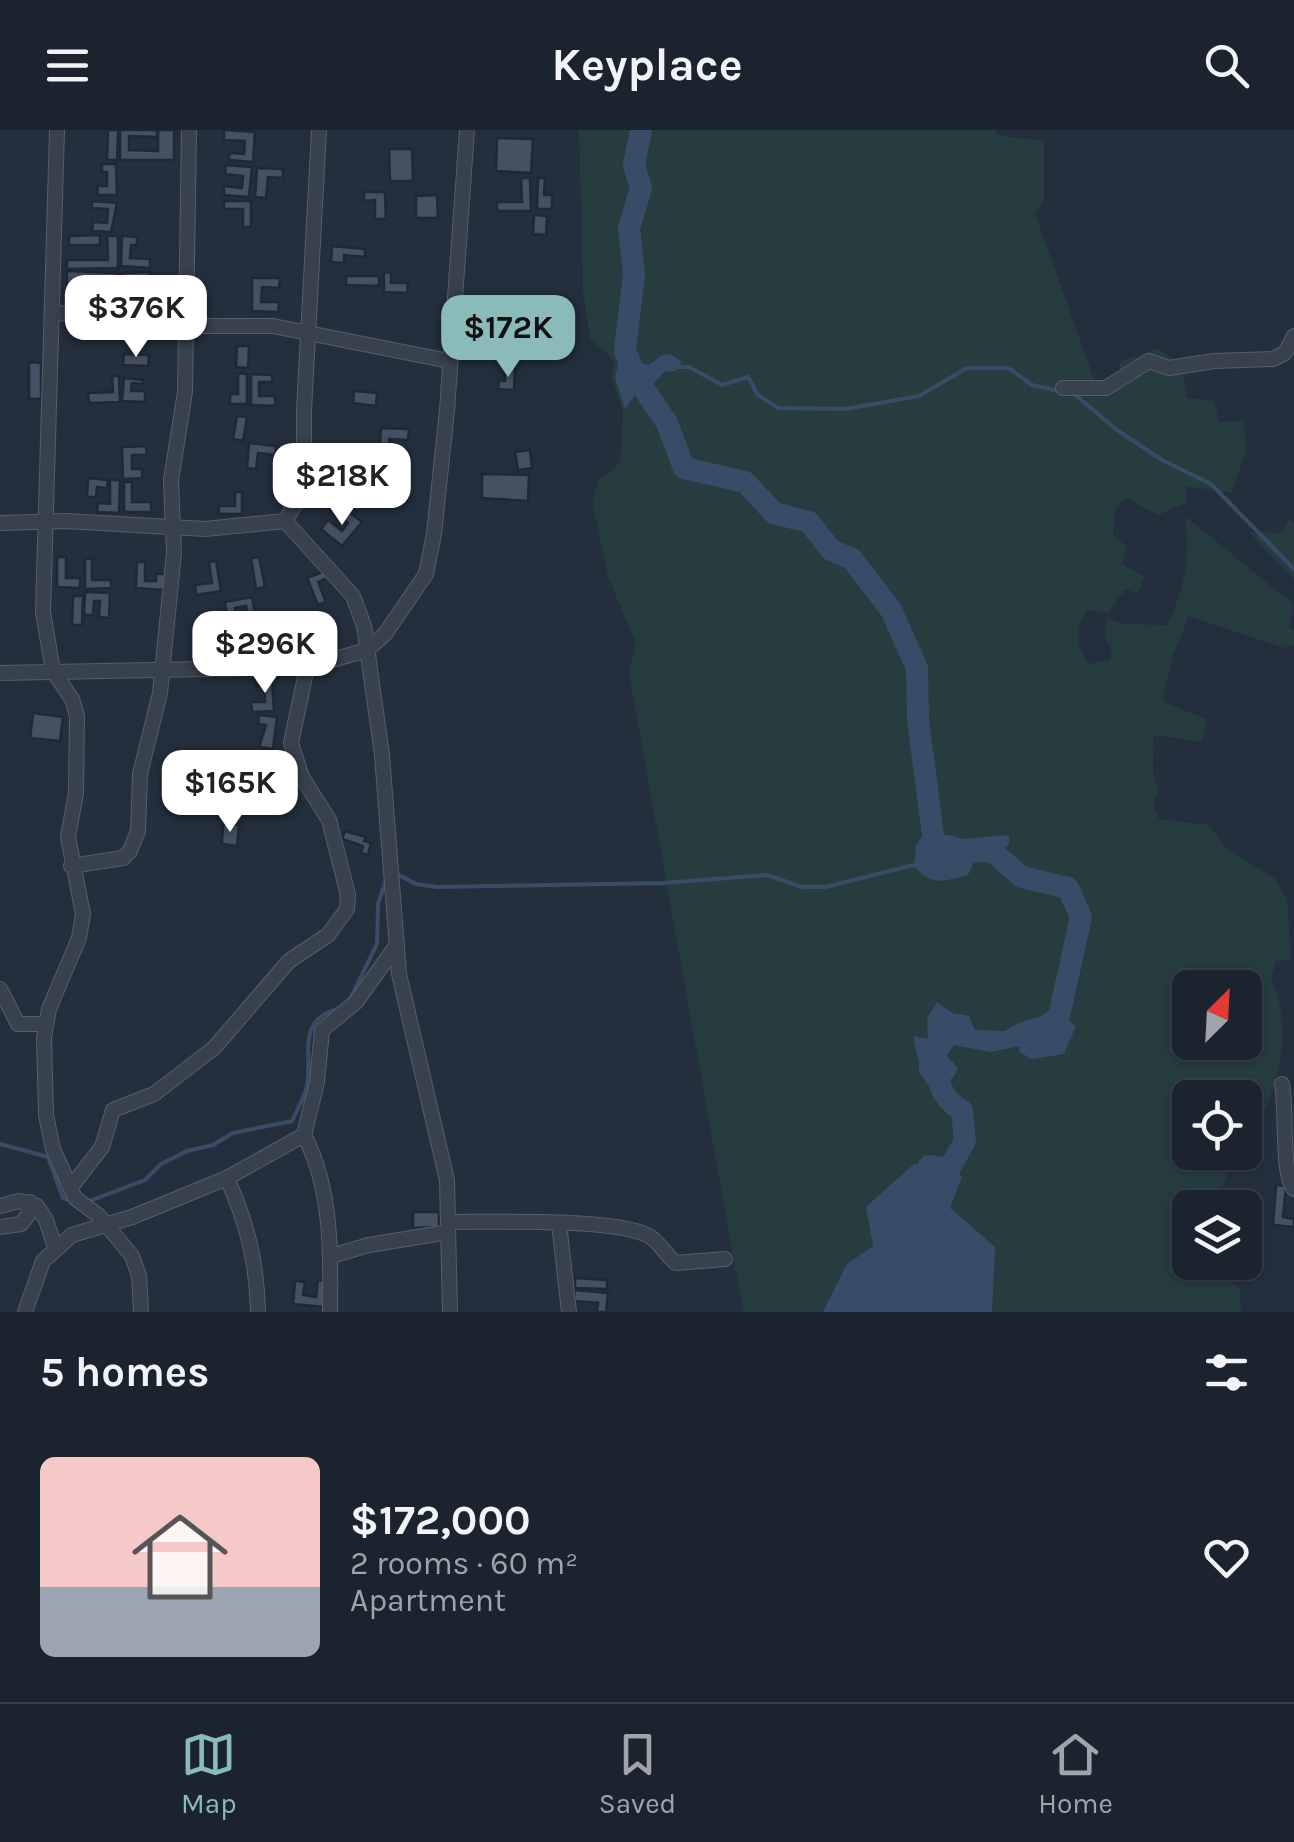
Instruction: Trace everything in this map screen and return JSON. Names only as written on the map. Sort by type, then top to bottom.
[{"type":"street","points":[[57,130],[43,612],[52,671],[72,699],[77,716],[77,775],[68,836],[83,925],[52,998],[46,1024],[48,1134],[75,1198],[107,1223],[136,1264],[141,1312]]},
{"type":"street","points":[[71,866],[123,858],[130,852],[138,831],[140,774],[158,706],[172,576],[170,480],[185,392],[189,130]]},
{"type":"street","points":[[0,522],[173,529],[238,528],[285,521],[304,491],[307,336],[319,130]]},
{"type":"street","points":[[0,673],[307,666],[368,650],[398,619],[426,574],[441,474],[467,130]]},
{"type":"street","points":[[54,313],[107,316],[149,326],[272,326],[449,362]]},
{"type":"street","points":[[1063,388],[1106,388],[1149,361],[1169,368],[1214,361],[1273,359],[1285,353],[1294,336]]},
{"type":"street","points":[[285,521],[353,596],[360,610],[382,755],[396,946],[404,999],[441,1145],[450,1312]]},
{"type":"street","points":[[71,1187],[82,1167],[102,1148],[113,1110],[154,1094],[214,1048],[289,961],[328,935],[347,909],[348,895],[329,820],[302,777],[291,743],[307,666]]},
{"type":"street","points":[[330,1312],[328,1214],[315,1158],[304,1135],[317,1082],[322,1030],[356,1002],[396,946]]},
{"type":"street","points":[[0,989],[18,1024],[46,1024]]},
{"type":"street","points":[[1282,1084],[1287,1120],[1287,1181],[1294,1189]]},
{"type":"street","points":[[25,1312],[34,1278],[55,1247],[72,1235],[132,1217],[227,1178],[304,1135]]},
{"type":"street","points":[[227,1178],[246,1218],[256,1262],[258,1312]]},
{"type":"street","points":[[0,1206],[30,1202],[42,1211],[55,1247]]},
{"type":"street","points":[[0,1227],[21,1224],[28,1215],[30,1202]]},
{"type":"street","points":[[331,1256],[448,1227],[560,1223],[646,1234],[676,1263],[725,1258]]},
{"type":"street","points":[[560,1223],[568,1312]]},
{"type":"green space","points":[[579,130],[996,130],[997,135],[1044,141],[1044,201],[1035,213],[1095,382],[1118,377],[1121,361],[1158,349],[1181,364],[1187,398],[1214,401],[1219,422],[1244,421],[1246,452],[1231,493],[1186,486],[1186,503],[1158,515],[1126,498],[1116,509],[1113,535],[1127,547],[1122,564],[1145,577],[1137,593],[1125,589],[1108,613],[1087,609],[1078,636],[1088,664],[1110,660],[1112,649],[1104,637],[1107,618],[1124,624],[1167,625],[1185,572],[1185,516],[1293,604],[1289,628],[1294,630],[1294,645],[1285,648],[1189,616],[1173,655],[1163,697],[1165,703],[1207,719],[1202,742],[1153,735],[1153,768],[1159,790],[1153,803],[1159,819],[1209,825],[1226,848],[1274,878],[1287,899],[1291,960],[1276,961],[1271,978],[1282,1018],[1280,1062],[1262,1114],[1262,1080],[1172,1080],[1172,1170],[1229,1170],[1221,1190],[1172,1190],[1172,1280],[1228,1280],[1240,1289],[1241,1312],[743,1312],[629,673],[636,644],[608,577],[592,501],[599,480],[620,463],[623,412],[612,379],[613,359],[590,339],[583,290]]},
{"type":"green space","points":[[1289,519],[1294,523],[1294,579],[1249,532],[1283,533]]},
{"type":"water","points":[[624,336],[630,337],[634,355],[644,364],[671,354],[682,362],[676,371],[664,372],[647,391],[637,392],[625,409],[615,378]]},
{"type":"water","points":[[1009,835],[1009,845],[975,860],[968,875],[933,880],[914,866],[916,846],[922,836],[964,839]]},
{"type":"water","points":[[937,1002],[952,1013],[969,1016],[975,1030],[1005,1031],[1021,1022],[1050,1016],[1076,1026],[1064,1054],[1032,1059],[1019,1052],[1020,1046],[990,1052],[954,1045],[947,1056],[958,1068],[953,1078],[941,1084],[938,1099],[919,1072],[914,1041],[914,1036],[928,1039],[927,1018]]},
{"type":"water","points":[[945,1160],[962,1177],[950,1208],[995,1247],[992,1312],[823,1312],[847,1264],[873,1246],[866,1207],[914,1164]]},
{"type":"building","points":[[108,130],[118,130],[117,160],[107,160]]},
{"type":"building","points":[[120,130],[157,130],[157,137],[129,136],[129,150],[158,151],[158,130],[174,130],[174,160],[120,160]]},
{"type":"building","points":[[224,130],[255,132],[253,162],[229,160],[229,153],[244,154],[245,141],[224,140]]},
{"type":"building","points":[[497,138],[533,139],[531,173],[496,171]]},
{"type":"building","points":[[389,149],[412,149],[413,181],[390,181]]},
{"type":"building","points":[[102,164],[116,164],[117,195],[98,195],[97,186],[107,186],[107,172],[102,172]]},
{"type":"building","points":[[226,165],[252,167],[249,197],[224,195],[224,186],[242,188],[243,176],[225,174]]},
{"type":"building","points":[[257,168],[283,169],[283,178],[268,177],[266,198],[255,197]]},
{"type":"building","points":[[521,178],[530,178],[531,211],[497,211],[497,202],[522,202]]},
{"type":"building","points":[[538,178],[545,178],[544,195],[552,195],[552,209],[537,209]]},
{"type":"building","points":[[364,192],[385,192],[386,219],[375,219],[375,200],[364,201]]},
{"type":"building","points":[[437,195],[438,218],[416,218],[416,196]]},
{"type":"building","points":[[92,201],[117,203],[111,232],[92,231],[93,222],[107,223],[108,209],[92,208]]},
{"type":"building","points":[[224,201],[251,201],[251,227],[243,227],[243,209],[224,209]]},
{"type":"building","points":[[534,215],[547,216],[546,235],[533,234]]},
{"type":"building","points":[[100,235],[100,245],[69,245],[69,236]]},
{"type":"building","points":[[107,236],[118,236],[118,268],[67,269],[67,260],[108,260]]},
{"type":"building","points":[[122,236],[137,237],[137,245],[131,245],[130,258],[150,259],[150,268],[121,266]]},
{"type":"building","points":[[332,246],[365,249],[365,257],[344,255],[344,263],[331,262]]},
{"type":"building","points":[[67,271],[118,273],[117,305],[105,304],[106,283],[89,283],[88,305],[66,304]]},
{"type":"building","points":[[150,272],[150,278],[138,278],[134,304],[123,304],[122,273]]},
{"type":"building","points":[[384,272],[391,273],[391,283],[408,283],[407,293],[384,292]]},
{"type":"building","points":[[346,276],[379,276],[379,286],[346,285]]},
{"type":"building","points":[[252,278],[280,278],[279,288],[262,287],[261,302],[279,302],[278,312],[252,311]]},
{"type":"building","points":[[237,346],[249,346],[248,368],[236,367]]},
{"type":"building","points":[[124,354],[149,355],[148,366],[123,365]]},
{"type":"building","points":[[29,362],[41,363],[41,399],[29,399]]},
{"type":"building","points":[[505,367],[515,368],[514,390],[498,389],[499,380],[505,381]]},
{"type":"building","points":[[238,373],[247,374],[247,404],[230,404],[230,394],[238,394]]},
{"type":"building","points":[[251,374],[272,375],[272,382],[259,382],[259,396],[275,396],[275,406],[251,405]]},
{"type":"building","points":[[112,376],[119,376],[120,402],[89,403],[88,393],[113,392]]},
{"type":"building","points":[[124,378],[143,380],[143,384],[132,383],[131,391],[145,391],[145,402],[122,401]]},
{"type":"building","points":[[354,391],[377,393],[376,406],[353,403]]},
{"type":"building","points":[[237,416],[247,417],[243,441],[233,439]]},
{"type":"building","points":[[381,428],[409,429],[408,440],[389,439],[389,452],[407,453],[406,462],[379,461]]},
{"type":"building","points":[[249,443],[276,446],[275,455],[258,453],[256,469],[247,468]]},
{"type":"building","points":[[146,446],[147,455],[132,455],[132,469],[142,469],[142,478],[123,479],[122,447]]},
{"type":"building","points":[[530,450],[532,468],[518,470],[515,452]]},
{"type":"building","points":[[482,474],[529,475],[528,501],[482,498]]},
{"type":"building","points":[[88,478],[108,480],[107,488],[97,487],[96,497],[87,497]]},
{"type":"building","points":[[110,480],[120,480],[119,513],[97,512],[98,503],[110,504]]},
{"type":"building","points":[[124,482],[132,482],[132,502],[151,502],[151,512],[124,512]]},
{"type":"building","points":[[235,492],[242,492],[242,514],[219,514],[219,506],[235,506]]},
{"type":"building","points":[[344,508],[362,522],[342,546],[321,529],[328,520],[342,531],[348,523],[338,516]]},
{"type":"building","points":[[57,557],[66,557],[66,578],[80,578],[80,588],[57,587]]},
{"type":"building","points":[[259,557],[265,587],[256,589],[251,558]]},
{"type":"building","points":[[85,559],[92,559],[92,580],[111,580],[111,588],[85,589]]},
{"type":"building","points":[[216,561],[221,591],[196,595],[195,585],[212,583],[209,562]]},
{"type":"building","points":[[137,562],[145,562],[145,581],[156,581],[156,574],[165,574],[164,590],[136,588]]},
{"type":"building","points":[[328,570],[330,577],[318,582],[326,602],[318,605],[307,578]]},
{"type":"building","points":[[85,592],[110,593],[109,618],[99,617],[100,601],[94,601],[93,615],[84,615]]},
{"type":"building","points":[[73,596],[83,596],[82,625],[72,625]]},
{"type":"building","points":[[252,597],[256,619],[248,620],[246,606],[235,608],[238,622],[228,624],[225,602]]},
{"type":"building","points":[[272,677],[274,711],[252,712],[251,702],[265,702],[264,684],[256,685],[255,678]]},
{"type":"building","points":[[33,713],[63,717],[60,741],[30,738]]},
{"type":"building","points":[[259,715],[277,717],[273,749],[259,747],[266,725],[258,724]]},
{"type":"building","points":[[223,752],[240,752],[239,783],[222,782]]},
{"type":"building","points":[[223,824],[239,825],[237,846],[222,844]]},
{"type":"building","points":[[345,831],[366,837],[364,841],[371,843],[368,855],[361,853],[363,846],[342,839]]},
{"type":"building","points":[[1276,1185],[1286,1186],[1283,1217],[1294,1219],[1294,1227],[1273,1225]]},
{"type":"building","points":[[413,1212],[439,1212],[439,1227],[413,1228]]},
{"type":"building","points":[[575,1278],[607,1280],[607,1289],[575,1288]]},
{"type":"building","points":[[318,1280],[328,1281],[325,1307],[293,1304],[295,1281],[305,1282],[303,1295],[316,1297]]},
{"type":"building","points":[[575,1290],[608,1293],[606,1312],[597,1312],[598,1303],[574,1301]]},
{"type":"waterway","points":[[641,130],[634,165],[641,188],[629,228],[634,274],[625,351],[638,380],[667,423],[684,468],[745,482],[774,513],[809,522],[831,550],[852,559],[891,610],[917,668],[918,720],[933,835],[939,850],[959,856],[993,852],[1022,877],[1068,888],[1081,917],[1059,1016],[1036,1034]]},
{"type":"waterway","points":[[679,367],[689,367],[722,385],[748,377],[758,395],[778,408],[845,409],[919,396],[967,368],[1009,368],[1032,385],[1059,391]]},
{"type":"waterway","points":[[1073,393],[1117,430],[1162,460],[1211,484],[1294,569]]},
{"type":"waterway","points":[[397,874],[416,884],[437,887],[664,883],[767,875],[802,887],[826,887],[914,865]]},
{"type":"waterway","points":[[351,997],[377,944],[378,904],[386,880]]},
{"type":"waterway","points":[[87,1202],[145,1180],[161,1164],[187,1151],[213,1145],[233,1133],[292,1121],[307,1085],[312,1028],[327,1013],[342,1008]]},
{"type":"waterway","points":[[926,1172],[929,1166],[949,1169],[965,1141],[962,1111],[942,1091],[937,1062]]},
{"type":"waterway","points":[[0,1144],[48,1157],[63,1198],[69,1200]]}]
